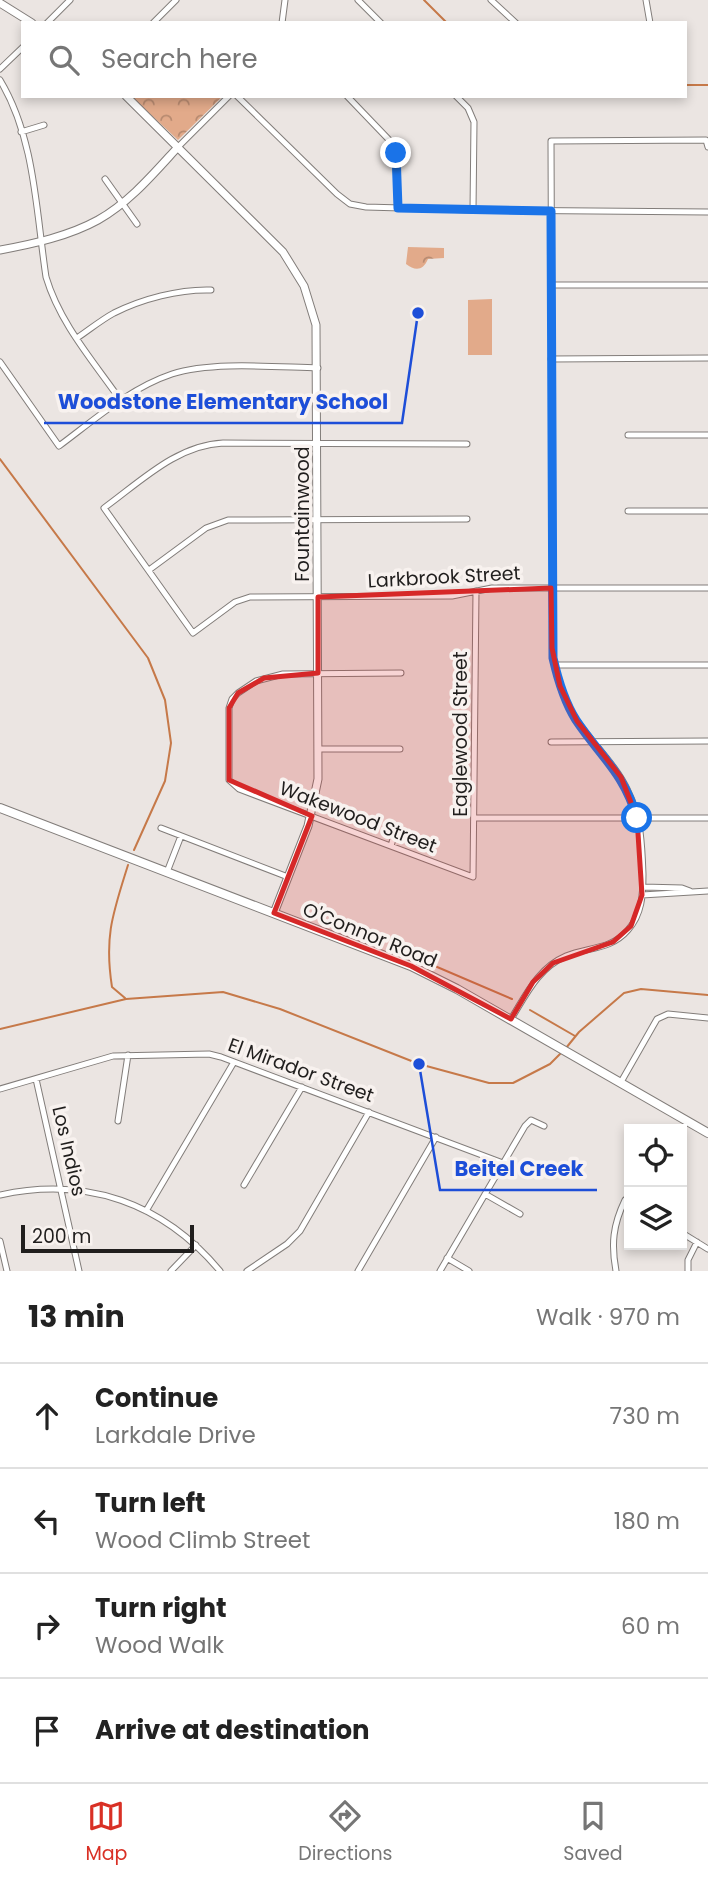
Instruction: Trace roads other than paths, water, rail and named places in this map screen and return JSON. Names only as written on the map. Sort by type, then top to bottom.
[{"type":"main road","name":"O'Connor Road","points":[[0,808],[411,966],[574,1054],[708,1133]]},
{"type":"street","points":[[49,21],[70,0]]},
{"type":"street","points":[[155,21],[176,0]]},
{"type":"street","points":[[282,21],[285,0]]},
{"type":"street","points":[[358,0],[379,21]]},
{"type":"street","points":[[491,0],[514,21]]},
{"type":"street","points":[[646,0],[650,21]]},
{"type":"street","points":[[0,3],[30,21]]},
{"type":"street","points":[[0,69],[21,49]]},
{"type":"street","points":[[0,80],[13,105],[32,171],[50,293],[63,318],[121,401]]},
{"type":"street","name":"Fountainwood","points":[[128,98],[275,244],[295,268],[314,317],[318,368],[318,779],[311,816],[274,913]]},
{"type":"street","points":[[0,250],[41,241],[97,221],[122,203],[227,98]]},
{"type":"street","points":[[239,98],[343,200],[366,207],[708,212]]},
{"type":"street","points":[[349,98],[394,145],[398,208]]},
{"type":"street","points":[[458,98],[468,108],[474,122],[473,210]]},
{"type":"street","points":[[22,132],[44,125]]},
{"type":"street","points":[[511,1019],[533,982],[553,963],[575,953],[596,950],[623,935],[638,915],[643,887],[642,847],[629,792],[570,708],[560,686],[552,648],[551,141],[707,144]]},
{"type":"street","points":[[105,179],[138,224]]},
{"type":"street","points":[[552,285],[708,285]]},
{"type":"street","points":[[77,338],[128,307],[188,290],[211,290]]},
{"type":"street","points":[[551,359],[708,358]]},
{"type":"street","points":[[0,362],[59,446],[146,385],[175,373],[222,367],[318,368]]},
{"type":"street","points":[[628,435],[708,435]]},
{"type":"street","points":[[467,444],[201,445],[177,455],[104,508],[149,570],[206,528],[219,522],[252,519],[467,519]]},
{"type":"street","points":[[628,511],[708,512]]},
{"type":"street","name":"Larkbrook Street","points":[[149,570],[193,633],[242,598],[258,596],[452,596],[492,588],[708,588]]},
{"type":"street","name":"Eaglewood Street","points":[[474,877],[476,591]]},
{"type":"street","points":[[555,665],[708,665]]},
{"type":"street","points":[[318,673],[401,673]]},
{"type":"street","name":"Wakewood Street","points":[[318,673],[283,674],[264,678],[248,685],[232,699],[229,708],[228,775],[232,783],[239,789],[474,877]]},
{"type":"street","points":[[551,742],[708,741]]},
{"type":"street","points":[[319,749],[400,749]]},
{"type":"street","points":[[475,818],[708,818]]},
{"type":"street","points":[[162,828],[288,877]]},
{"type":"street","points":[[391,846],[395,832]]},
{"type":"street","points":[[167,872],[181,836]]},
{"type":"street","points":[[643,887],[682,888],[690,891]]},
{"type":"street","points":[[642,895],[708,891]]},
{"type":"street","points":[[621,1082],[657,1019],[668,1014],[708,1018]]},
{"type":"street","name":"El Mirador Street","points":[[0,1089],[105,1058],[128,1055],[209,1054],[503,1163]]},
{"type":"street","points":[[118,1121],[128,1055]]},
{"type":"street","points":[[146,1211],[234,1062]]},
{"type":"street","name":"Los Indios","points":[[36,1079],[79,1271]]},
{"type":"street","points":[[244,1185],[302,1087]]},
{"type":"street","points":[[247,1271],[287,1244],[300,1231],[369,1112]]},
{"type":"street","points":[[440,1271],[528,1122],[534,1121],[544,1126]]},
{"type":"street","points":[[358,1271],[436,1137]]},
{"type":"street","points":[[0,1195],[23,1190],[61,1189],[114,1197],[146,1211],[178,1230],[220,1271]]},
{"type":"street","points":[[485,1194],[520,1214]]},
{"type":"street","points":[[616,1271],[612,1237],[615,1224],[624,1208]]},
{"type":"street","points":[[687,1236],[708,1249]]},
{"type":"street","points":[[0,1241],[7,1271]]},
{"type":"street","points":[[688,1271],[688,1259],[697,1242]]},
{"type":"street","points":[[171,1271],[195,1245]]},
{"type":"street","points":[[447,1258],[469,1271]]},
{"type":"waterway","points":[[424,0],[445,21]]},
{"type":"waterway","points":[[687,85],[708,85]]},
{"type":"waterway","points":[[0,459],[148,658],[165,700],[171,743],[165,781],[134,850]]},
{"type":"waterway","points":[[125,998],[112,987],[109,953],[114,911],[128,865]]},
{"type":"waterway","points":[[395,949],[512,999]]},
{"type":"waterway","points":[[566,1048],[579,1032],[624,993],[641,989],[708,995]]},
{"type":"waterway","points":[[0,1029],[126,999],[223,992],[280,1009],[419,1064],[489,1083],[513,1083],[550,1064],[562,1052]]},
{"type":"waterway","points":[[530,1010],[575,1036]]},
{"type":"place","name":"Woodstone Elementary School","points":[[418,313]]},
{"type":"place","name":"Beitel Creek","points":[[419,1064]]}]
